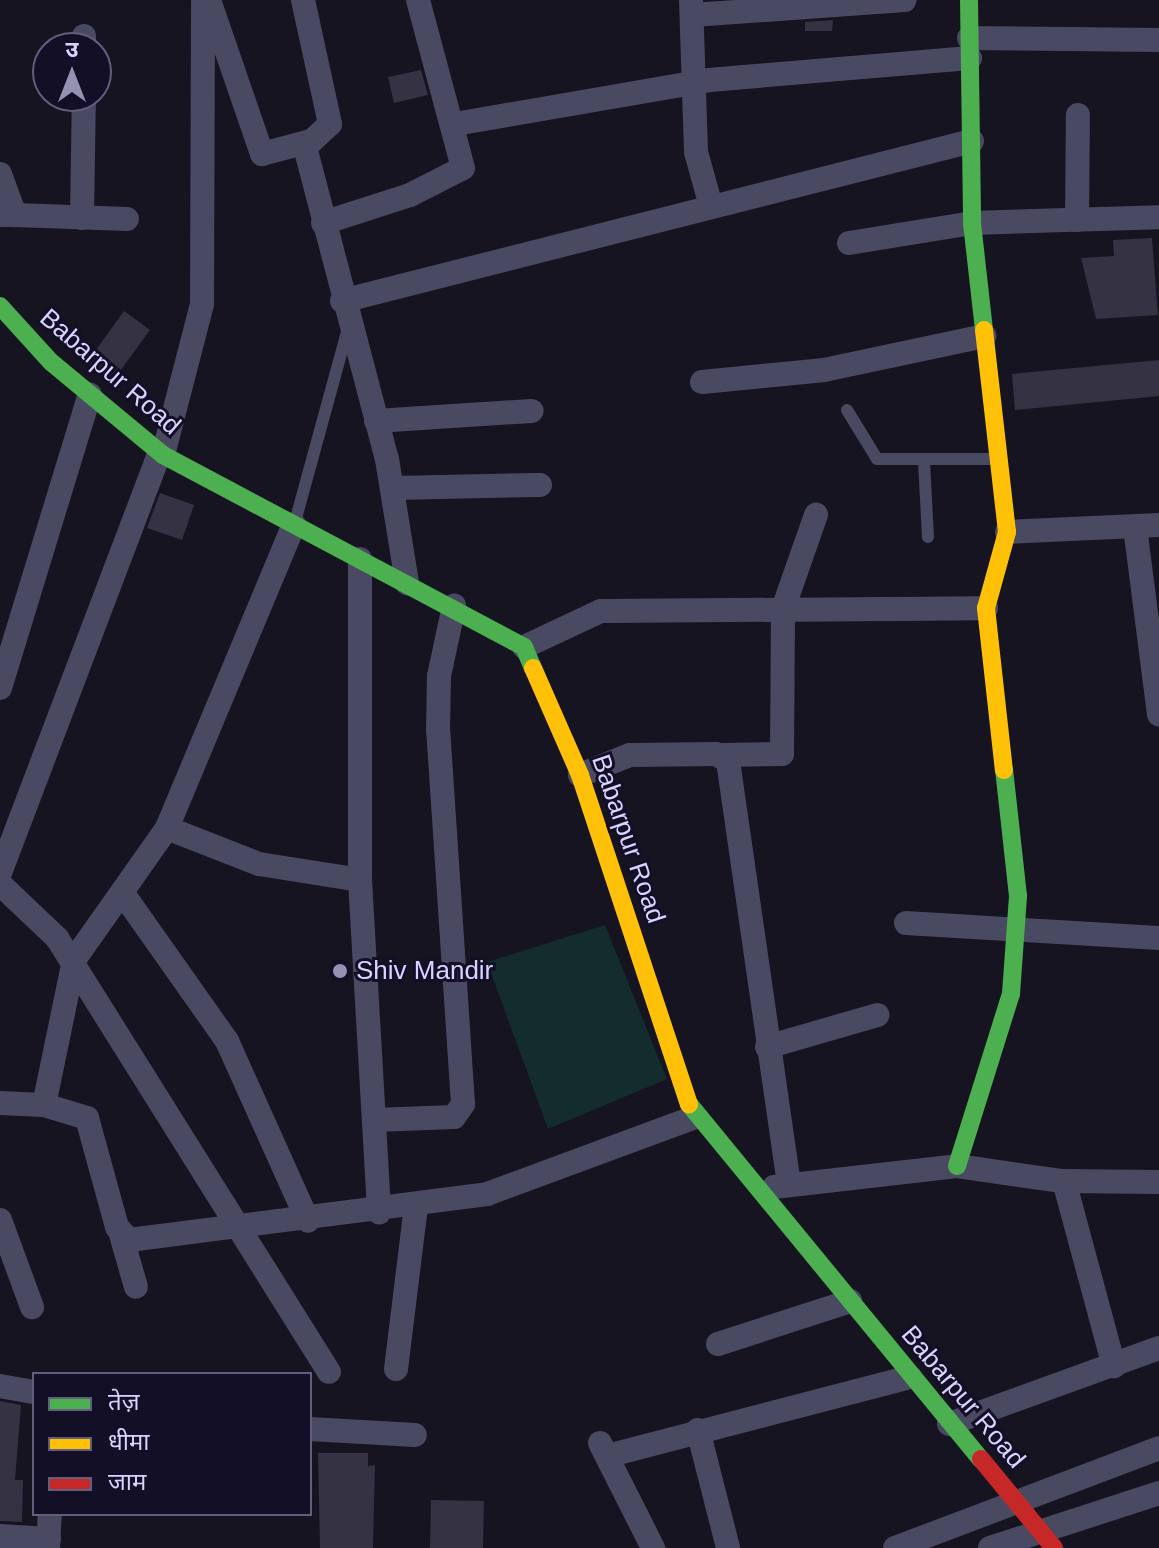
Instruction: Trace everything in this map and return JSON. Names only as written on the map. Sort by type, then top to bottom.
[{"type":"street","points":[[0,873],[161,454],[202,304],[203,0]]},
{"type":"street","points":[[209,0],[262,154],[307,142],[330,124],[303,0]]},
{"type":"street","points":[[323,223],[456,175],[464,157],[418,0]]},
{"type":"street","points":[[711,206],[696,152],[691,7],[904,0]]},
{"type":"street","points":[[957,1166],[995,1058],[1017,931],[1009,764],[986,608],[1007,532],[972,223],[969,0]]},
{"type":"street","points":[[455,124],[692,83],[970,48],[1159,40]]},
{"type":"street","points":[[82,218],[84,112]]},
{"type":"street","points":[[1077,220],[1078,115]]},
{"type":"street","points":[[342,301],[972,141]]},
{"type":"street","points":[[307,142],[342,301],[393,488],[407,583]]},
{"type":"street","points":[[0,174],[8,215],[127,219]]},
{"type":"street","points":[[849,243],[972,223],[1159,217]]},
{"type":"street","name":"Babarpur Road","points":[[0,306],[90,394],[161,454],[454,606],[524,647],[580,775],[693,1118],[761,1192],[910,1377],[1048,1539]]},
{"type":"street","points":[[702,382],[824,370],[984,336]]},
{"type":"street","points":[[0,688],[90,394]]},
{"type":"street","points":[[376,421],[532,411]]},
{"type":"street","points":[[393,488],[540,485]]},
{"type":"street","points":[[580,775],[630,755],[782,754],[783,609],[816,515]]},
{"type":"street","points":[[44,1105],[73,964],[124,895],[167,828],[294,525]]},
{"type":"street","points":[[1007,532],[1147,526],[1159,714]]},
{"type":"street","points":[[360,559],[360,880],[379,1212]]},
{"type":"street","points":[[374,1120],[454,1117],[463,1104],[438,731],[439,676],[454,606]]},
{"type":"street","points":[[524,647],[589,612],[986,608]]},
{"type":"street","points":[[722,755],[789,1183]]},
{"type":"street","points":[[167,828],[259,864],[360,880]]},
{"type":"street","points":[[0,884],[43,918],[234,1230],[329,1372]]},
{"type":"street","points":[[124,895],[227,1041],[308,1221]]},
{"type":"street","points":[[906,923],[1159,938]]},
{"type":"street","points":[[767,1047],[877,1015]]},
{"type":"street","points":[[0,1103],[44,1105],[90,1123],[136,1287]]},
{"type":"street","points":[[120,1231],[129,1240],[416,1207],[551,1174],[693,1118]]},
{"type":"street","points":[[761,1192],[789,1183],[957,1166],[1064,1181],[1159,1182]]},
{"type":"street","points":[[1064,1181],[1114,1366]]},
{"type":"street","points":[[396,1369],[416,1207]]},
{"type":"street","points":[[0,1220],[32,1307]]},
{"type":"street","points":[[718,1344],[850,1301]]},
{"type":"street","points":[[949,1424],[1159,1348]]},
{"type":"street","points":[[653,1548],[603,1449],[698,1430],[910,1377]]},
{"type":"street","points":[[0,1386],[32,1392]]},
{"type":"street","points":[[312,1429],[415,1435]]},
{"type":"street","points":[[698,1430],[728,1548]]},
{"type":"street","points":[[895,1548],[1020,1506],[1159,1448]]},
{"type":"street","points":[[990,1548],[1048,1539],[1159,1493]]},
{"type":"street","points":[[0,1536],[48,1543],[50,1516]]},
{"type":"lane","points":[[294,525],[349,326]]},
{"type":"lane","points":[[847,410],[870,456],[924,461],[997,459]]},
{"type":"lane","points":[[924,461],[928,537]]},
{"type":"green space","points":[[605,925],[667,1079],[548,1129],[487,962]]},
{"type":"building","points":[[833,20],[832,31],[805,31],[805,22]]},
{"type":"building","points":[[421,70],[428,95],[394,103],[388,77]]},
{"type":"building","points":[[1152,238],[1158,315],[1096,319],[1081,258],[1114,256],[1113,240]]},
{"type":"building","points":[[124,311],[150,330],[112,382],[86,364]]},
{"type":"building","points":[[1159,360],[1159,396],[1015,410],[1012,374]]},
{"type":"building","points":[[160,493],[194,505],[182,540],[147,528]]},
{"type":"building","points":[[0,1401],[21,1405],[15,1480],[23,1480],[22,1522],[0,1521]]},
{"type":"building","points":[[318,1453],[368,1453],[368,1466],[375,1465],[373,1548],[320,1548]]},
{"type":"building","points":[[431,1500],[484,1501],[483,1548],[430,1548]]},
{"type":"traffic: fast","points":[[969,0],[972,223],[984,330]]},
{"type":"traffic: fast","points":[[0,306],[51,362],[163,455],[524,647],[533,668]]},
{"type":"traffic: fast","points":[[957,1166],[1011,994],[1018,896],[1004,770]]},
{"type":"traffic: fast","points":[[689,1104],[981,1459]]},
{"type":"traffic: slow","points":[[984,330],[1007,532],[986,608],[1004,770]]},
{"type":"traffic: slow","points":[[533,668],[580,775],[689,1104]]},
{"type":"traffic: jam","points":[[981,1459],[1054,1548]]},
{"type":"place","name":"Shiv Mandir","points":[[340,971]]}]
